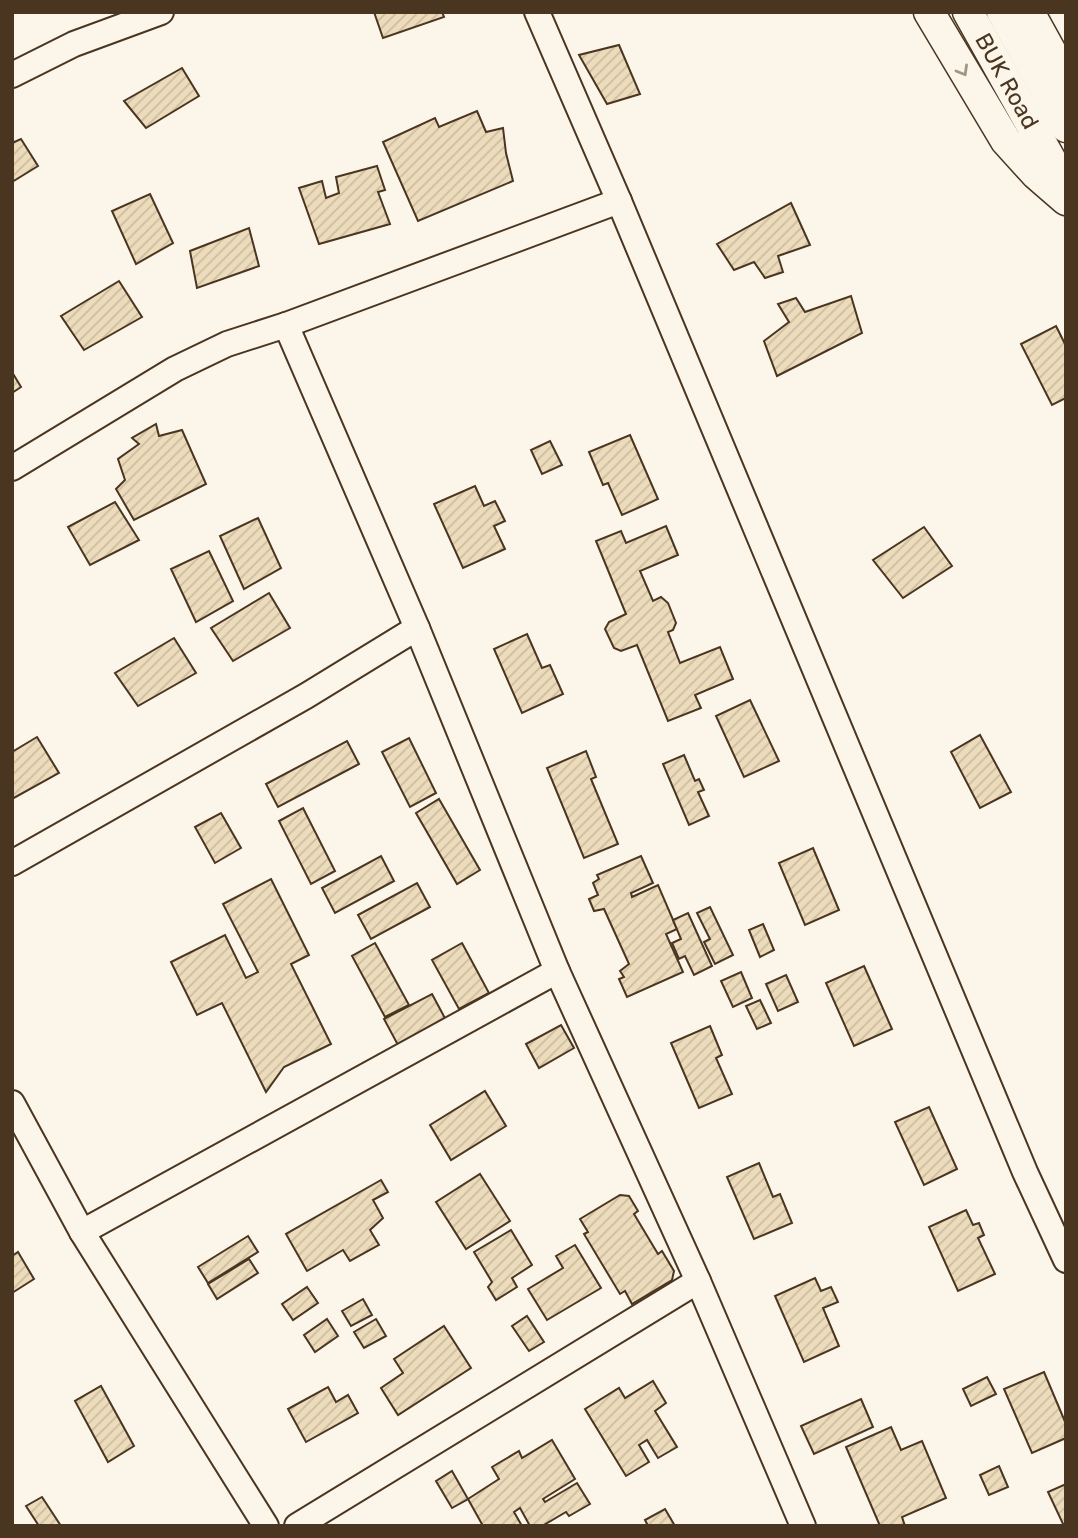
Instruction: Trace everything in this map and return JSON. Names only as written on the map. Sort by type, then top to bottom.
[{"type":"main road","points":[[929,12],[1006,141],[1036,174],[1066,200]]},
{"type":"main road","name":"BUK Road","points":[[968,12],[1066,187]]},
{"type":"main road","name":"BUK Road","points":[[1002,12],[1066,127]]},
{"type":"main road","points":[[1029,12],[1066,83]]},
{"type":"street","points":[[12,75],[74,44],[161,12]]},
{"type":"street","points":[[537,12],[1025,1172],[1066,1259]]},
{"type":"street","points":[[12,467],[175,369],[227,344],[286,325],[618,201]]},
{"type":"street","points":[[286,325],[417,628],[557,971],[698,1281],[803,1526]]},
{"type":"street","points":[[12,863],[294,703],[417,628]]},
{"type":"street","points":[[82,1232],[557,971]]},
{"type":"street","points":[[12,1103],[82,1232],[266,1526]]},
{"type":"street","points":[[297,1526],[698,1281]]},
{"type":"building","points":[[374,12],[442,12],[444,17],[383,38]]},
{"type":"building","points":[[619,45],[640,94],[607,104],[579,55]]},
{"type":"building","points":[[182,68],[199,96],[146,128],[124,101]]},
{"type":"building","points":[[477,111],[486,132],[503,128],[513,181],[418,221],[383,142],[435,118],[439,127]]},
{"type":"building","points":[[21,139],[38,166],[12,182],[12,143]]},
{"type":"building","points":[[377,166],[385,190],[378,192],[390,224],[319,244],[299,188],[322,181],[326,198],[339,193],[336,177]]},
{"type":"building","points":[[150,194],[173,243],[136,264],[112,211]]},
{"type":"building","points":[[791,203],[810,245],[778,256],[783,272],[765,278],[754,262],[734,270],[717,244]]},
{"type":"building","points":[[249,228],[259,266],[197,288],[190,251]]},
{"type":"building","points":[[119,281],[142,317],[84,350],[61,316]]},
{"type":"building","points":[[851,296],[862,333],[777,376],[764,341],[789,322],[778,304],[796,298],[805,312]]},
{"type":"building","points":[[1056,326],[1066,346],[1066,398],[1052,405],[1021,344]]},
{"type":"building","points":[[12,372],[21,387],[12,393]]},
{"type":"building","points":[[156,424],[159,436],[182,430],[206,484],[134,520],[116,489],[125,480],[118,459],[139,444],[132,438]]},
{"type":"building","points":[[630,435],[658,499],[622,515],[608,483],[603,485],[589,452]]},
{"type":"building","points":[[550,441],[562,465],[542,474],[531,450]]},
{"type":"building","points":[[475,486],[484,506],[495,501],[505,521],[494,526],[505,549],[463,568],[434,504]]},
{"type":"building","points":[[115,502],[139,540],[90,565],[68,527]]},
{"type":"building","points":[[258,518],[281,568],[244,589],[220,536]]},
{"type":"building","points":[[666,526],[678,555],[640,571],[653,601],[661,597],[668,603],[676,623],[673,630],[668,632],[680,663],[720,647],[733,679],[695,695],[701,708],[668,721],[637,645],[621,651],[614,648],[605,629],[609,622],[626,614],[596,541],[621,531],[626,543]]},
{"type":"building","points":[[924,527],[952,566],[903,598],[873,560]]},
{"type":"building","points":[[209,551],[233,601],[196,622],[171,569]]},
{"type":"building","points":[[269,593],[290,628],[233,661],[211,628]]},
{"type":"building","points":[[527,634],[542,668],[550,665],[563,694],[522,713],[494,649]]},
{"type":"building","points":[[174,638],[196,673],[138,706],[115,673]]},
{"type":"building","points":[[750,700],[779,761],[744,777],[716,716]]},
{"type":"building","points":[[980,735],[1011,792],[980,808],[951,752]]},
{"type":"building","points":[[37,737],[59,773],[12,799],[12,752]]},
{"type":"building","points":[[409,738],[436,793],[410,807],[382,752]]},
{"type":"building","points":[[347,741],[359,764],[278,807],[266,784]]},
{"type":"building","points":[[586,751],[596,777],[591,779],[618,844],[584,858],[547,768]]},
{"type":"building","points":[[684,755],[695,781],[699,779],[704,790],[698,792],[709,816],[689,825],[663,764]]},
{"type":"building","points":[[439,799],[480,870],[457,884],[416,813]]},
{"type":"building","points":[[303,808],[335,871],[311,884],[279,821]]},
{"type":"building","points":[[221,813],[241,848],[215,863],[195,827]]},
{"type":"building","points":[[813,848],[839,910],[805,925],[779,863]]},
{"type":"building","points":[[381,856],[394,881],[335,913],[322,888]]},
{"type":"building","points":[[641,856],[653,883],[631,893],[632,897],[658,885],[677,929],[666,934],[683,972],[627,997],[619,979],[624,977],[620,971],[629,964],[604,909],[594,911],[589,899],[598,895],[593,883],[599,879],[597,875]]},
{"type":"building","points":[[271,879],[309,955],[291,964],[331,1044],[284,1067],[266,1092],[222,1003],[197,1015],[171,962],[225,935],[246,978],[258,972],[223,904]]},
{"type":"building","points":[[417,883],[430,907],[371,939],[358,915]]},
{"type":"building","points":[[710,907],[733,955],[715,964],[704,942],[710,939],[697,913]]},
{"type":"building","points":[[688,913],[712,966],[694,975],[685,956],[679,959],[672,943],[681,939],[673,920]]},
{"type":"building","points":[[763,924],[774,950],[760,957],[749,930]]},
{"type":"building","points":[[375,943],[409,1005],[385,1017],[352,956]]},
{"type":"building","points":[[462,943],[489,993],[459,1009],[432,960]]},
{"type":"building","points":[[864,966],[892,1029],[854,1046],[826,983]]},
{"type":"building","points":[[741,972],[752,998],[733,1007],[721,981]]},
{"type":"building","points":[[786,975],[798,1002],[778,1011],[766,984]]},
{"type":"building","points":[[432,994],[447,1022],[399,1047],[384,1019]]},
{"type":"building","points":[[760,1000],[771,1023],[757,1029],[746,1006]]},
{"type":"building","points":[[561,1025],[574,1048],[539,1068],[526,1044]]},
{"type":"building","points":[[710,1026],[722,1055],[716,1058],[732,1094],[699,1108],[671,1043]]},
{"type":"building","points":[[485,1091],[506,1126],[451,1160],[430,1125]]},
{"type":"building","points":[[929,1107],[957,1169],[924,1185],[895,1122]]},
{"type":"building","points":[[759,1163],[773,1197],[780,1194],[792,1223],[754,1239],[727,1177]]},
{"type":"building","points":[[480,1174],[510,1221],[466,1249],[436,1202]]},
{"type":"building","points":[[381,1180],[388,1192],[373,1200],[383,1218],[370,1230],[379,1245],[350,1261],[343,1250],[307,1271],[286,1234]]},
{"type":"building","points":[[620,1195],[629,1196],[638,1211],[634,1214],[658,1254],[662,1251],[674,1271],[672,1280],[632,1304],[625,1291],[620,1294],[584,1234],[588,1232],[580,1219]]},
{"type":"building","points":[[966,1210],[973,1225],[979,1223],[984,1235],[978,1238],[995,1274],[958,1291],[929,1227]]},
{"type":"building","points":[[511,1230],[532,1265],[512,1278],[517,1287],[496,1300],[488,1287],[492,1282],[474,1252]]},
{"type":"building","points":[[248,1236],[258,1252],[208,1283],[198,1267]]},
{"type":"building","points":[[575,1245],[601,1288],[547,1320],[528,1289],[563,1268],[556,1256]]},
{"type":"building","points":[[18,1252],[34,1279],[12,1293],[12,1256]]},
{"type":"building","points":[[249,1259],[258,1273],[217,1299],[208,1284]]},
{"type":"building","points":[[815,1278],[821,1291],[831,1287],[838,1302],[823,1308],[839,1346],[804,1362],[775,1296]]},
{"type":"building","points":[[307,1287],[318,1303],[293,1320],[282,1304]]},
{"type":"building","points":[[363,1299],[372,1315],[351,1326],[342,1311]]},
{"type":"building","points":[[527,1316],[544,1342],[529,1351],[512,1326]]},
{"type":"building","points":[[327,1319],[338,1336],[315,1352],[304,1335]]},
{"type":"building","points":[[376,1319],[386,1336],[364,1348],[354,1332]]},
{"type":"building","points":[[444,1326],[471,1368],[398,1415],[381,1388],[403,1373],[394,1359]]},
{"type":"building","points":[[1044,1372],[1066,1424],[1066,1438],[1032,1453],[1004,1389]]},
{"type":"building","points":[[987,1377],[996,1394],[971,1406],[963,1389]]},
{"type":"building","points":[[653,1381],[666,1403],[655,1411],[677,1447],[658,1458],[647,1440],[639,1445],[649,1462],[626,1476],[585,1409],[619,1388],[625,1398]]},
{"type":"building","points":[[101,1386],[134,1446],[108,1462],[75,1401]]},
{"type":"building","points":[[328,1387],[336,1402],[348,1395],[358,1413],[306,1442],[288,1409]]},
{"type":"building","points":[[861,1399],[873,1427],[814,1454],[801,1426]]},
{"type":"building","points":[[891,1427],[901,1450],[922,1441],[946,1498],[902,1517],[905,1526],[880,1526],[846,1447]]},
{"type":"building","points":[[552,1440],[575,1479],[543,1499],[545,1502],[577,1483],[590,1504],[569,1516],[566,1512],[542,1526],[530,1526],[520,1508],[514,1512],[522,1526],[483,1526],[468,1499],[499,1479],[492,1467],[519,1451],[522,1458]]},
{"type":"building","points":[[999,1466],[1008,1487],[989,1495],[980,1475]]},
{"type":"building","points":[[452,1471],[468,1499],[452,1508],[436,1481]]},
{"type":"building","points":[[1066,1484],[1066,1526],[1064,1526],[1048,1492]]},
{"type":"building","points":[[42,1497],[61,1526],[39,1526],[26,1506]]},
{"type":"building","points":[[665,1509],[675,1526],[648,1526],[645,1520]]}]
